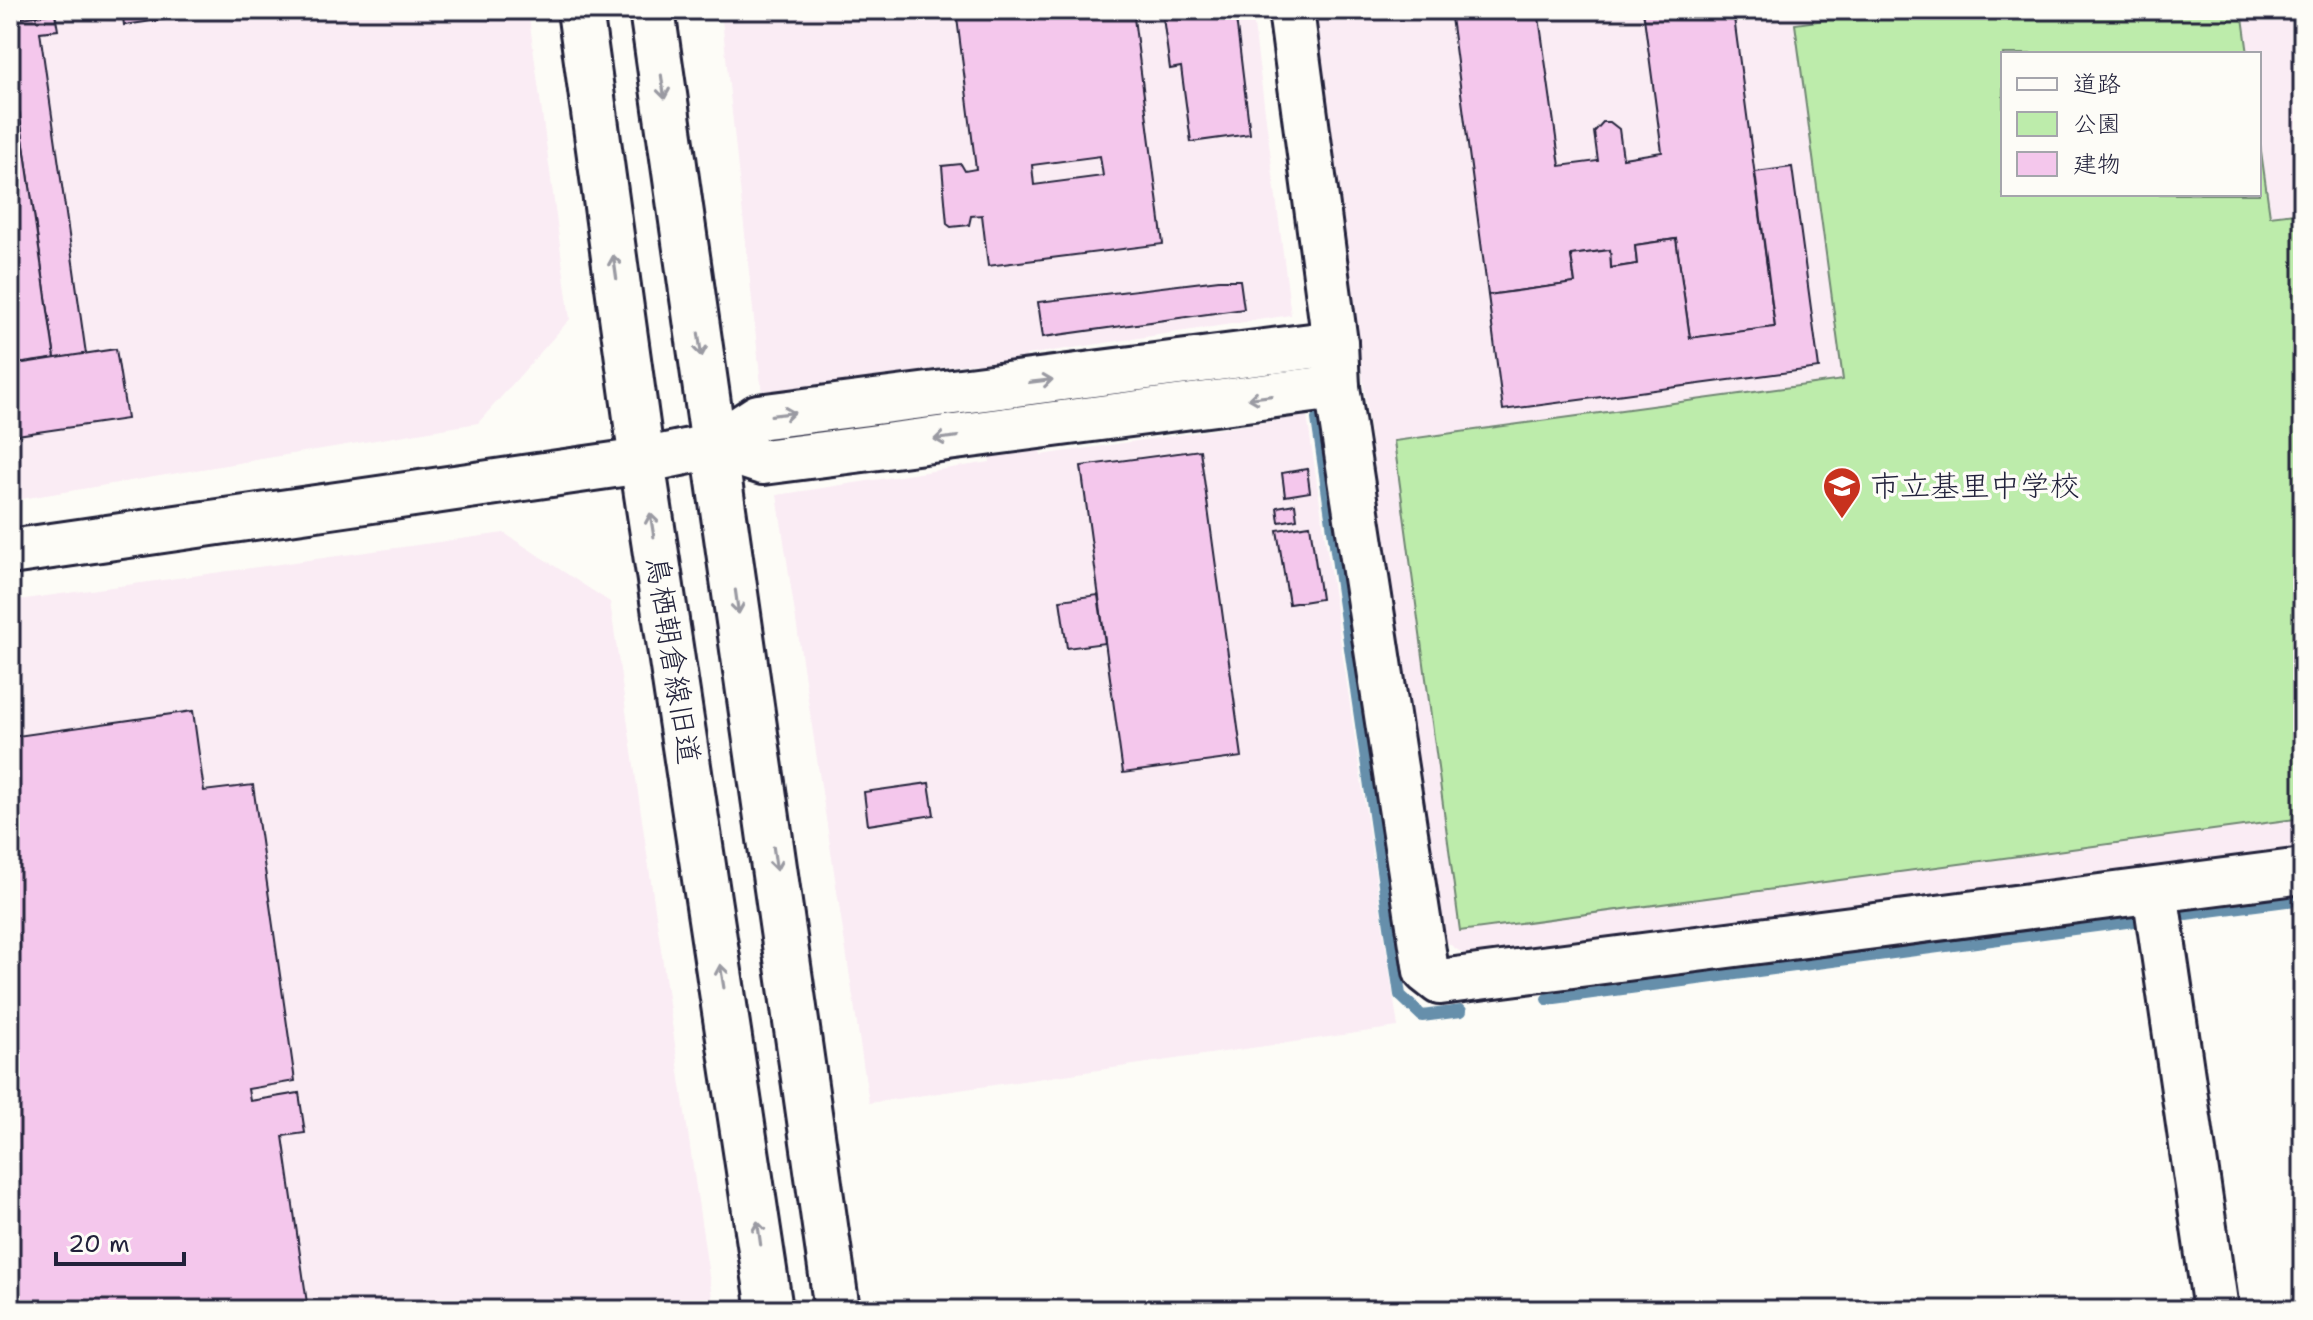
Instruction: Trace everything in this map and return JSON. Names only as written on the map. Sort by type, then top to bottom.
[{"type":"street","name":"鳥栖朝倉線旧道","points":[[580,10],[642,461],[770,1310]]},
{"type":"street","points":[[652,10],[837,1310]]},
{"type":"street","points":[[1291,10],[1335,343],[1337,387],[1426,971],[1440,982],[2303,871]]},
{"type":"street","points":[[10,552],[642,461],[714,446],[758,417],[1335,343]]},
{"type":"street","points":[[714,446],[763,462],[1337,387]]},
{"type":"street","points":[[2155,891],[2216,1310]]},
{"type":"shaded area","points":[[10,10],[528,10],[570,319],[478,423],[10,501]]},
{"type":"shaded area","points":[[721,10],[1252,10],[1291,315],[1026,355],[1041,455],[1307,416],[1398,1027],[869,1103],[777,495],[990,462],[975,363],[762,394]]},
{"type":"shaded area","name":"市立基里中学校","points":[[1313,10],[2303,10],[2303,846],[1469,958],[1438,936]]},
{"type":"shaded area","points":[[504,533],[610,602],[714,1310],[10,1310],[10,601]]},
{"type":"green space","name":"市立基里中学校","points":[[1898,10],[2242,10],[2248,52],[2001,52],[2001,196],[2261,196],[2261,151],[2270,216],[2303,212],[2303,818],[1460,931],[1394,441],[1843,380],[1795,24]]},
{"type":"building","points":[[10,10],[71,10],[71,11],[10,20]]},
{"type":"building","points":[[122,10],[187,10],[188,16],[124,25]]},
{"type":"building","points":[[956,10],[1133,10],[1163,244],[988,266],[982,215],[971,216],[969,225],[951,227],[947,224],[942,166],[961,164],[965,171],[976,169]],"holes":[[[1100,156],[1103,176],[1034,185],[1032,165]]]},
{"type":"building","points":[[1162,10],[1235,10],[1250,134],[1191,142],[1181,67],[1170,69]]},
{"type":"building","points":[[1450,10],[1538,10],[1560,166],[1598,161],[1594,132],[1603,122],[1610,122],[1619,129],[1623,158],[1662,152],[1643,10],[1733,10],[1775,327],[1690,338],[1676,239],[1635,245],[1637,264],[1611,268],[1610,250],[1571,255],[1575,283],[1488,295]]},
{"type":"building","points":[[55,13],[58,30],[40,32],[86,354],[55,359],[10,49],[10,20]]},
{"type":"building","points":[[10,49],[55,359],[10,365]]},
{"type":"building","points":[[1792,167],[1819,368],[1503,410],[1488,295],[1575,283],[1571,255],[1610,250],[1611,268],[1637,264],[1635,245],[1676,239],[1690,338],[1775,327],[1755,172]]},
{"type":"building","points":[[1240,280],[1244,309],[1043,337],[1038,302]]},
{"type":"building","points":[[116,349],[127,419],[10,436],[10,365]]},
{"type":"building","points":[[1200,450],[1242,757],[1123,773],[1081,466]]},
{"type":"building","points":[[1307,469],[1310,492],[1285,496],[1282,473]]},
{"type":"building","points":[[1295,504],[1297,519],[1279,522],[1277,507]]},
{"type":"building","points":[[1310,525],[1321,599],[1289,604],[1277,530]]},
{"type":"building","points":[[1098,595],[1105,643],[1067,648],[1060,600]]},
{"type":"building","points":[[193,711],[204,791],[253,785],[295,1081],[248,1089],[250,1101],[299,1093],[305,1133],[283,1136],[308,1310],[10,1310],[10,737]]},
{"type":"building","points":[[929,783],[934,815],[868,825],[864,792]]},
{"type":"waterway","points":[[1317,419],[1400,995],[1422,1016],[1461,1011]]},
{"type":"waterway","points":[[2186,914],[2303,899]]},
{"type":"waterway","points":[[1547,999],[2134,921]]},
{"type":"place","name":"市立基里中学校","points":[[1842,520]]}]
